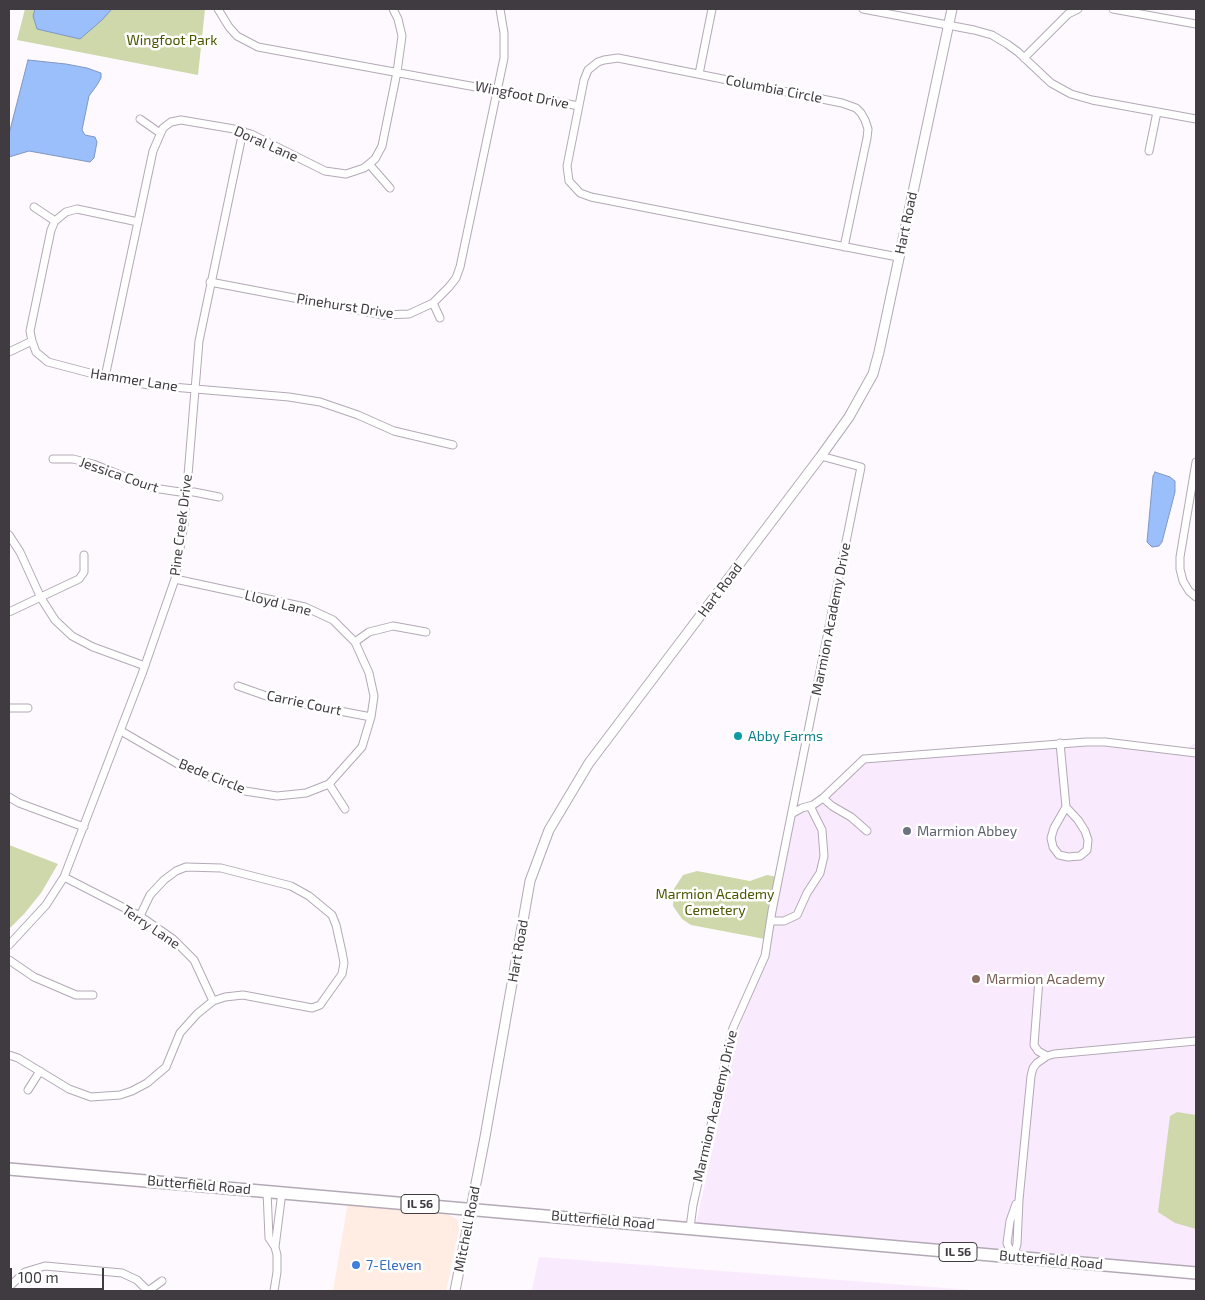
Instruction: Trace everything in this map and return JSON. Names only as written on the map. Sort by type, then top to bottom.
[{"type":"main road","name":"Butterfield Road","points":[[9,1169],[472,1208],[1196,1273]]},
{"type":"street","name":"Wingfoot Drive","points":[[218,9],[229,28],[237,36],[258,47],[579,106],[567,166],[569,181],[580,193],[591,197],[898,257]]},
{"type":"street","points":[[390,188],[369,164],[379,153],[382,146],[397,72],[402,36],[398,19],[392,9]]},
{"type":"street","name":"Pinehurst Drive","points":[[210,282],[383,315],[409,314],[432,303],[449,288],[456,278],[460,267],[498,91],[504,58],[504,33],[500,9]]},
{"type":"street","points":[[699,74],[712,9]]},
{"type":"street","points":[[866,9],[992,35],[1024,58],[1051,84],[1071,94],[1092,100],[1196,119]]},
{"type":"street","name":"Hart Road","points":[[480,1166],[530,881],[549,830],[589,763],[821,456],[849,417],[873,374],[952,9]]},
{"type":"street","points":[[1024,58],[1068,14],[1078,9]]},
{"type":"street","points":[[1113,9],[1196,24]]},
{"type":"street","name":"Columbia Circle","points":[[579,106],[588,70],[598,62],[618,58],[849,104],[862,113],[868,129],[844,247]]},
{"type":"street","points":[[1150,151],[1157,112]]},
{"type":"street","points":[[105,377],[154,151],[160,133],[140,119]]},
{"type":"street","name":"Doral Lane","points":[[160,133],[166,125],[181,120],[243,131],[333,174],[352,173],[369,164]]},
{"type":"street","name":"Pine Creek Drive","points":[[9,945],[46,905],[64,877],[121,731],[175,579],[180,557],[199,341],[243,131]]},
{"type":"street","points":[[34,207],[55,222]]},
{"type":"street","points":[[9,352],[32,341],[31,327],[51,230],[55,222],[66,212],[77,209],[138,222]]},
{"type":"street","points":[[432,303],[440,318]]},
{"type":"street","name":"Hammer Lane","points":[[32,341],[36,352],[51,364],[149,385],[289,397],[320,402],[358,415],[394,431],[453,445]]},
{"type":"street","name":"Marmion Academy Drive","points":[[690,1228],[693,1205],[733,1028],[765,956],[861,467],[821,456]]},
{"type":"street","name":"Jessica Court","points":[[52,459],[73,459],[93,464],[152,488],[194,492],[219,497]]},
{"type":"street","points":[[1196,462],[1180,557],[1183,581],[1196,598]]},
{"type":"street","points":[[9,535],[20,552],[41,598],[55,620],[72,636],[145,666]]},
{"type":"street","points":[[9,612],[79,579],[84,572],[84,555]]},
{"type":"street","name":"Lloyd Lane","points":[[175,579],[305,607],[333,620],[355,642]]},
{"type":"street","points":[[355,642],[369,632],[393,626],[426,632]]},
{"type":"street","name":"Bede Circle","points":[[121,731],[178,764],[246,791],[277,796],[306,793],[329,784],[362,747],[371,717],[374,696],[370,673],[355,642]]},
{"type":"street","name":"Carrie Court","points":[[238,686],[272,698],[371,717]]},
{"type":"street","points":[[9,708],[28,708]]},
{"type":"street","points":[[793,813],[824,798],[864,759],[1060,743],[1105,742],[1196,753]]},
{"type":"street","points":[[1060,743],[1066,806],[1054,828],[1051,838],[1053,847],[1059,855],[1074,858],[1087,850],[1088,840],[1086,831],[1066,806]]},
{"type":"street","points":[[329,784],[344,809]]},
{"type":"street","points":[[9,797],[19,803],[84,828]]},
{"type":"street","points":[[824,798],[832,806],[851,817],[866,831]]},
{"type":"street","points":[[771,921],[784,921],[797,915],[807,893],[820,873],[824,856],[822,830],[810,806]]},
{"type":"street","points":[[9,1055],[18,1058],[68,1089],[91,1096],[120,1095],[147,1084],[166,1067],[180,1033],[197,1014],[213,1001],[225,997],[244,995],[310,1009],[320,1005],[344,970],[338,934],[332,915],[309,896],[291,886],[221,868],[186,867],[176,871],[164,880],[150,895],[140,916]]},
{"type":"street","name":"Terry Lane","points":[[64,877],[140,916],[173,939],[194,960],[213,1001]]},
{"type":"street","points":[[9,960],[34,977],[76,995],[93,995]]},
{"type":"street","points":[[1013,1258],[1017,1244],[1019,1200],[1033,1068],[1039,979]]},
{"type":"street","points":[[1033,1068],[1047,1056],[1063,1052],[1196,1041]]},
{"type":"street","points":[[1034,1045],[1038,1051],[1047,1056]]},
{"type":"street","points":[[28,1090],[40,1071]]},
{"type":"street","name":"Mitchell Road","points":[[455,1291],[480,1166]]},
{"type":"street","points":[[267,1191],[269,1238],[275,1246]]},
{"type":"street","points":[[274,1291],[277,1272],[275,1246],[282,1192]]},
{"type":"street","points":[[9,1287],[25,1272],[45,1266],[122,1273],[137,1280],[148,1291],[162,1281]]},
{"type":"shaded area","name":"Marmion Academy","points":[[1106,738],[1187,749],[1196,742],[1196,1269],[696,1224],[739,1029],[772,929],[797,807],[821,796],[863,756]]},
{"type":"shaded area","points":[[348,1202],[447,1214],[457,1219],[459,1229],[446,1291],[333,1291]]},
{"type":"shaded area","points":[[539,1257],[983,1291],[532,1291]]},
{"type":"green space","name":"Wingfoot Park","points":[[25,9],[205,9],[198,75],[17,40]]},
{"type":"green space","points":[[9,845],[58,864],[41,893],[9,929]]},
{"type":"green space","name":"Marmion Academy Cemetery","points":[[697,871],[750,881],[767,875],[777,877],[765,939],[691,925],[682,919],[673,906],[674,889],[683,875]]},
{"type":"green space","points":[[1177,1112],[1196,1115],[1196,1229],[1175,1223],[1158,1212],[1170,1116]]},
{"type":"water","points":[[35,9],[112,9],[80,39],[37,29],[33,16]]},
{"type":"water","points":[[28,60],[66,64],[101,73],[101,78],[89,96],[82,130],[85,135],[95,137],[97,142],[94,158],[90,162],[29,151],[9,157],[9,134]]},
{"type":"water","points":[[1155,472],[1170,477],[1175,481],[1175,492],[1162,542],[1159,546],[1152,547],[1147,542],[1153,476]]},
{"type":"place","name":"Abby Farms","points":[[738,736]]},
{"type":"place","name":"Marmion Abbey","points":[[907,831]]},
{"type":"place","name":"Marmion Academy","points":[[976,979]]},
{"type":"place","name":"7-Eleven","points":[[356,1265]]}]
